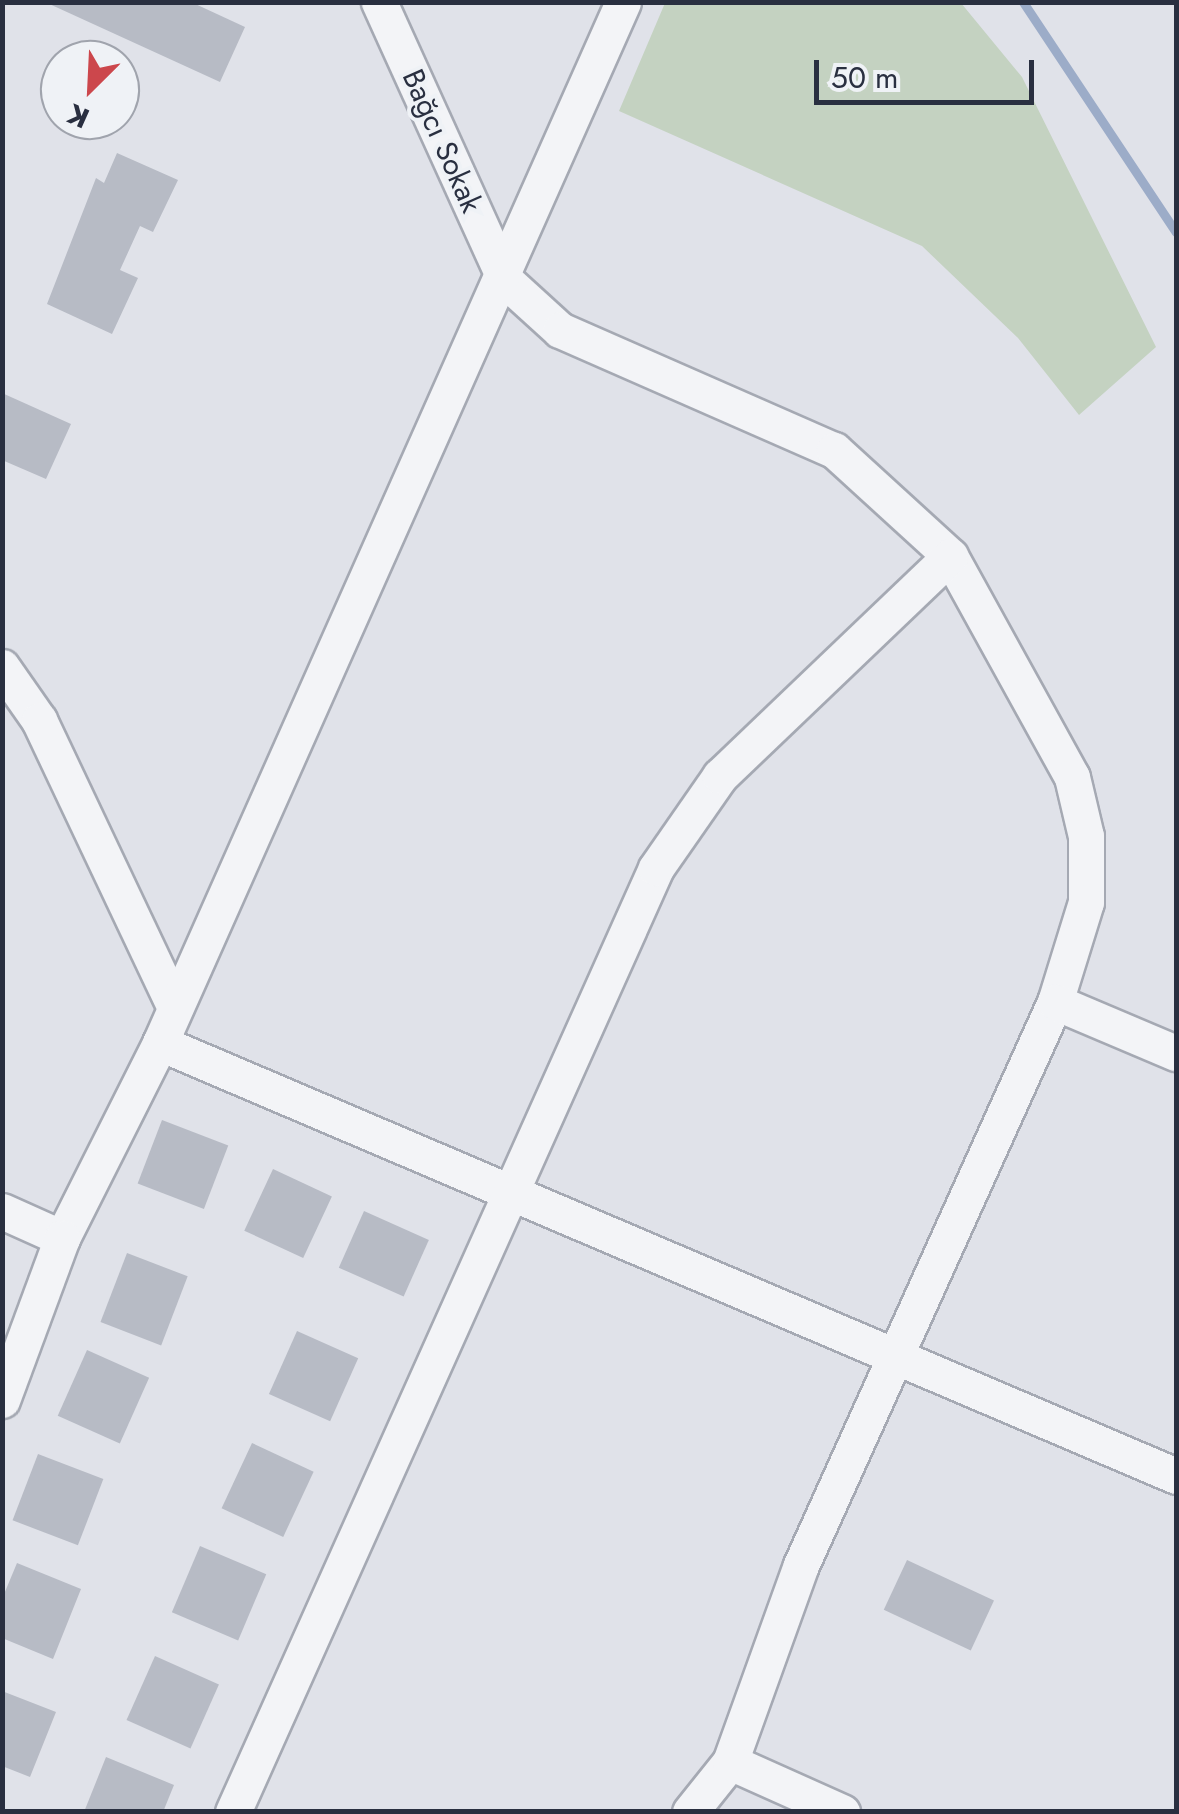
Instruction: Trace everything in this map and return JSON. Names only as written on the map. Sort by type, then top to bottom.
[{"type":"street","name":"Bağcı Sokak","points":[[380,2],[505,280]]},
{"type":"street","points":[[2,1400],[62,1238],[160,1043],[351,601],[505,280],[514,233],[622,2]]},
{"type":"street","points":[[505,280],[560,330],[834,450],[950,556],[1072,777],[1086,836],[1086,902],[1055,1002],[898,1358],[801,1565],[730,1762],[690,1812]]},
{"type":"street","points":[[233,1812],[656,868],[720,776],[950,556]]},
{"type":"street","points":[[2,667],[39,720],[175,1008]]},
{"type":"street","points":[[1055,1002],[1176,1053]]},
{"type":"street","points":[[160,1043],[1176,1476]]},
{"type":"street","points":[[2,1211],[62,1238]]},
{"type":"street","points":[[730,1762],[842,1812]]},
{"type":"green space","points":[[665,3],[961,3],[1022,77],[1156,347],[1079,415],[1018,338],[922,246],[619,111]]},
{"type":"building","points":[[45,2],[191,2],[245,27],[220,82],[140,45],[140,40],[128,40]]},
{"type":"building","points":[[117,153],[178,180],[153,232],[140,226],[120,270],[138,278],[112,334],[47,304],[96,178],[104,183]]},
{"type":"building","points":[[2,393],[71,424],[46,479],[2,460]]},
{"type":"building","points":[[162,1120],[228,1145],[204,1209],[138,1183]]},
{"type":"building","points":[[273,1169],[332,1196],[303,1258],[244,1231]]},
{"type":"building","points":[[364,1211],[429,1240],[404,1297],[339,1268]]},
{"type":"building","points":[[127,1253],[188,1276],[161,1345],[100,1322]]},
{"type":"building","points":[[297,1331],[358,1358],[330,1421],[269,1394]]},
{"type":"building","points":[[87,1350],[149,1378],[120,1443],[58,1416]]},
{"type":"building","points":[[252,1443],[314,1472],[283,1537],[222,1508]]},
{"type":"building","points":[[38,1454],[103,1479],[78,1545],[13,1520]]},
{"type":"building","points":[[200,1546],[266,1574],[238,1640],[172,1612]]},
{"type":"building","points":[[907,1560],[994,1601],[971,1650],[884,1610]]},
{"type":"building","points":[[17,1563],[81,1589],[53,1659],[2,1638],[2,1599]]},
{"type":"building","points":[[155,1656],[219,1684],[190,1748],[127,1720]]},
{"type":"building","points":[[2,1691],[56,1712],[30,1777],[2,1766]]},
{"type":"building","points":[[106,1757],[174,1785],[163,1812],[84,1812]]},
{"type":"waterway","points":[[1023,2],[1176,232]]}]
